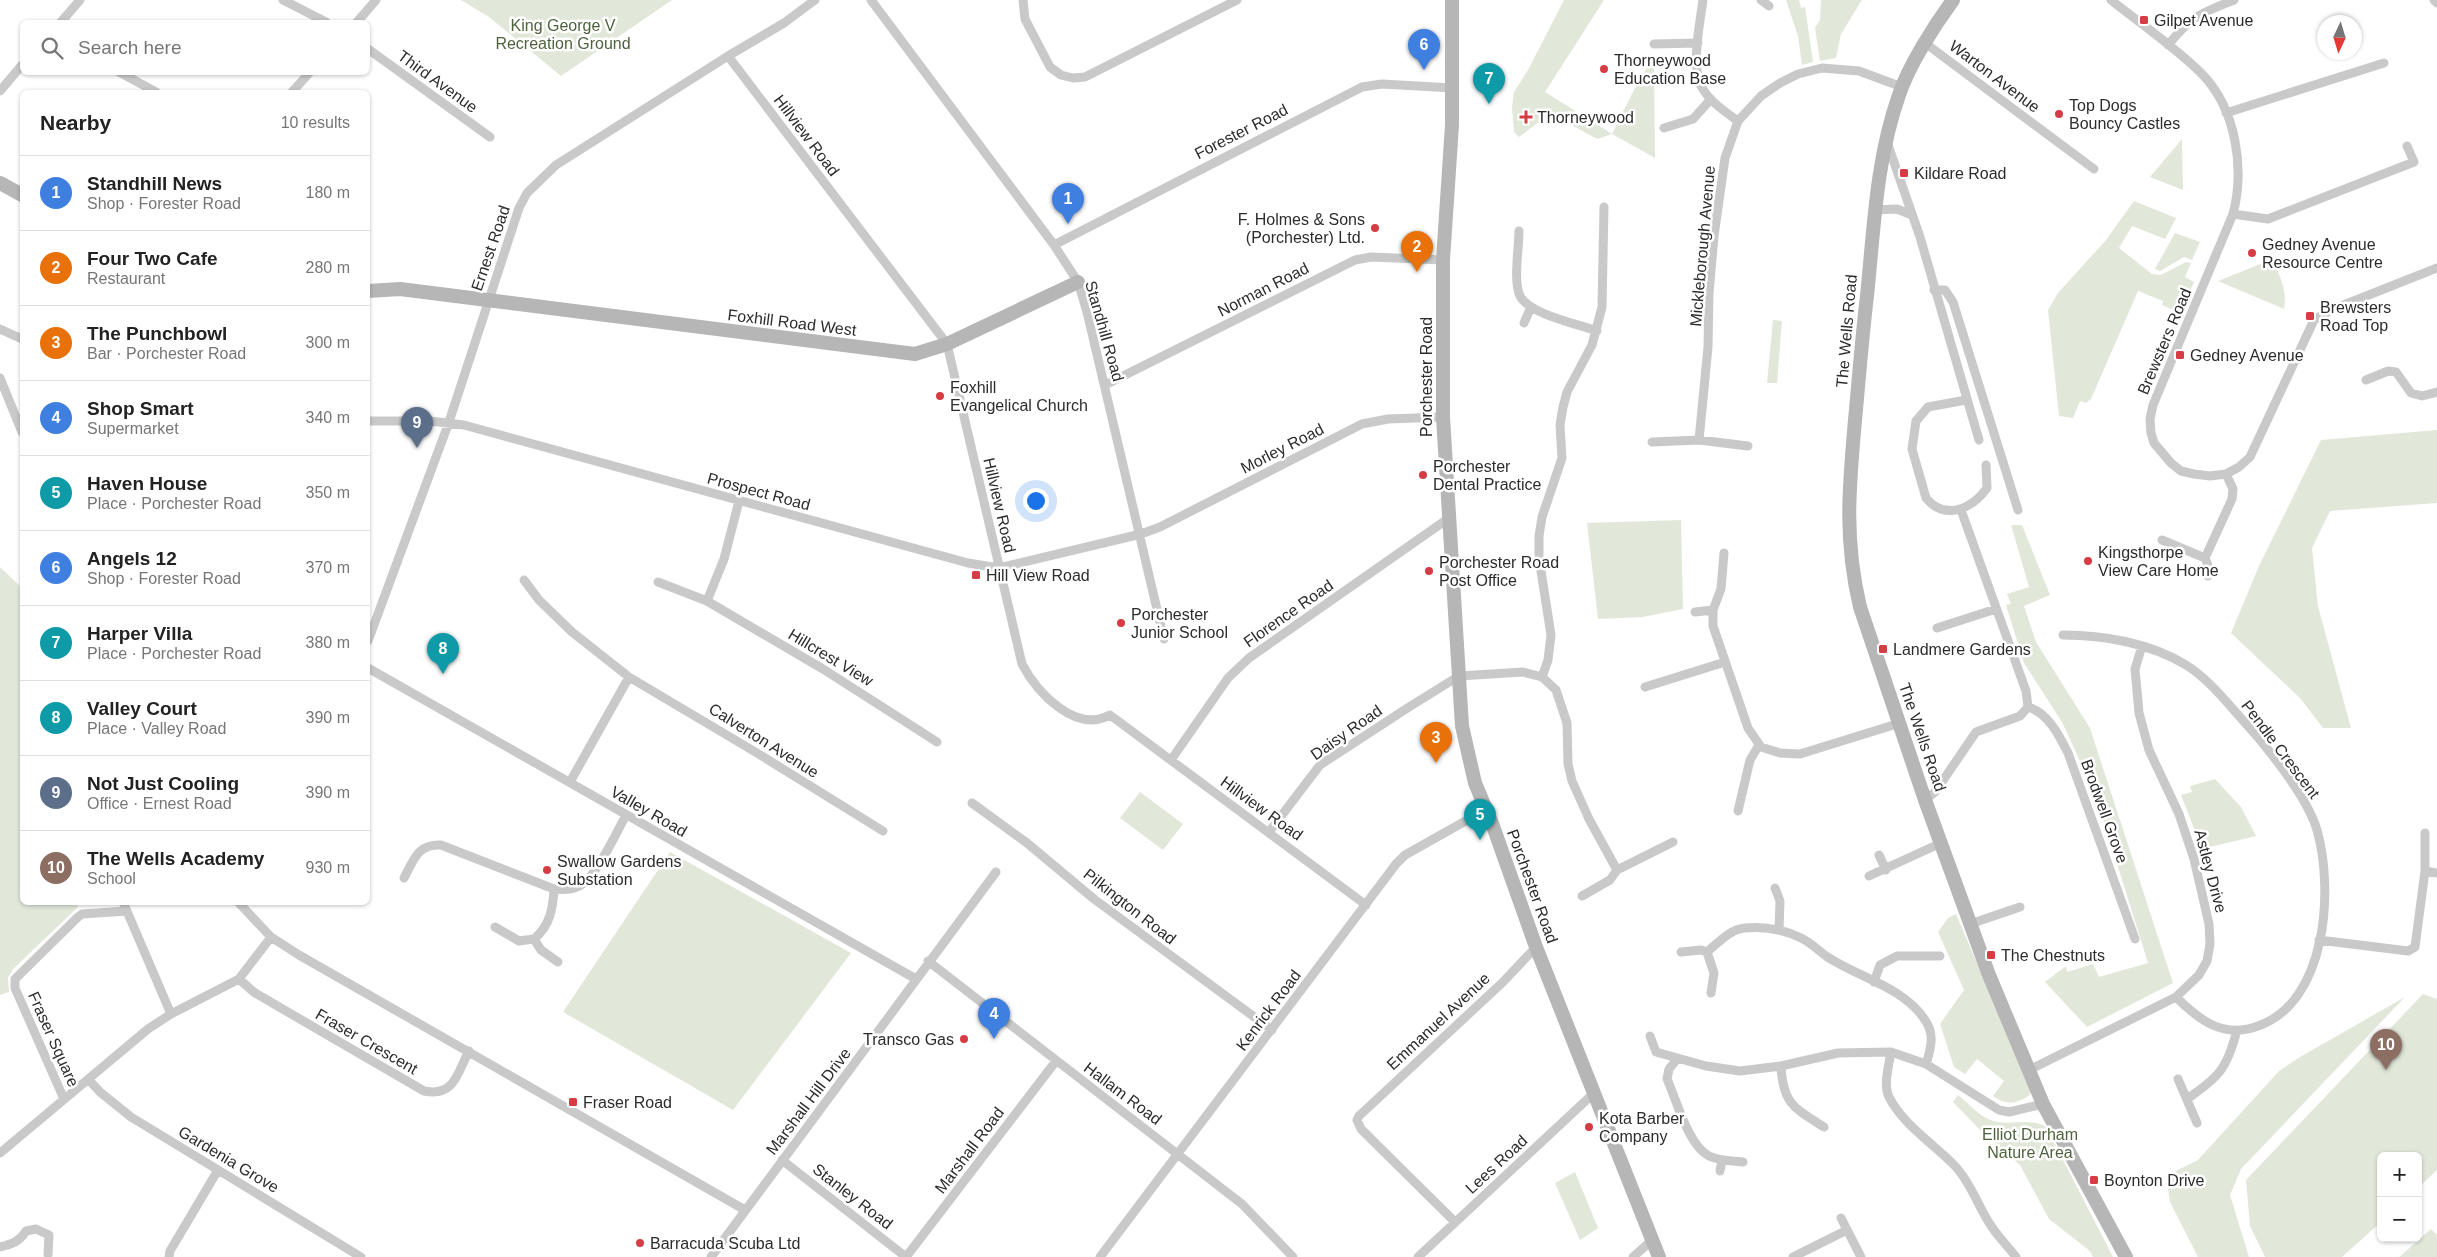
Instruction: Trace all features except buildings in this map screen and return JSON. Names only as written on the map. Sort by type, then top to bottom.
[{"type":"street","points":[[62,20],[80,0]]},
{"type":"street","points":[[283,0],[322,20]]},
{"type":"street","points":[[359,20],[376,0]]},
{"type":"street","name":"Ernest Road","points":[[370,636],[449,422],[519,208],[527,192],[556,165],[728,56],[784,23],[815,0]]},
{"type":"street","name":"Standhill Road","points":[[871,0],[1054,245],[1078,282],[1141,534],[1164,639]]},
{"type":"street","points":[[1024,0],[1025,19],[1050,67],[1061,74],[1073,78],[1085,77],[1237,0]]},
{"type":"street","name":"Porchester Road","points":[[1452,0],[1453,88],[1444,260],[1443,417],[1463,735],[1471,770],[1536,947],[1622,1169],[1659,1257]]},
{"type":"street","points":[[1703,0],[1698,43],[1698,68],[1701,85],[1711,99],[1738,121]]},
{"type":"street","points":[[1761,0],[1769,6]]},
{"type":"street","name":"The Wells Road","points":[[1953,0],[1925,43],[1902,87],[1887,139],[1874,210],[1850,475],[1848,530],[1853,577],[1860,607],[1925,800],[1989,975],[2044,1104],[2126,1257]]},
{"type":"street","name":"Brewsters Road","points":[[2111,0],[2203,75],[2215,91],[2226,113],[2236,146],[2239,166],[2237,200],[2234,214],[2153,405],[2150,419],[2154,443],[2171,464],[2181,470],[2194,474],[2210,476],[2226,474]]},
{"type":"street","points":[[2168,45],[2187,22],[2201,13],[2234,0]]},
{"type":"street","points":[[2434,0],[2437,3]]},
{"type":"street","points":[[1654,44],[1698,43]]},
{"type":"street","name":"Warton Avenue","points":[[1925,43],[2094,169]]},
{"type":"street","name":"Third Avenue","points":[[370,50],[490,138]]},
{"type":"street","name":"Hillview Road","points":[[728,56],[947,344],[1022,664],[1039,690],[1064,709],[1081,718],[1101,720],[1110,715],[1366,905]]},
{"type":"street","points":[[2226,113],[2384,63]]},
{"type":"street","points":[[0,91],[20,67]]},
{"type":"street","name":"Mickleborough Avenue","points":[[1699,440],[1708,347],[1709,293],[1714,236],[1725,158],[1738,121],[1761,96],[1780,83],[1798,74],[1822,68],[1852,70],[1902,87]]},
{"type":"street","points":[[125,75],[152,90]]},
{"type":"street","points":[[294,90],[307,75]]},
{"type":"street","name":"Forester Road","points":[[1054,245],[1362,86],[1382,84],[1453,88]]},
{"type":"street","points":[[1664,128],[1674,121],[1693,119],[1711,99]]},
{"type":"street","points":[[1887,139],[1912,215],[1979,440]]},
{"type":"street","points":[[2234,214],[2268,219],[2414,162],[2407,146]]},
{"type":"street","points":[[0,183],[20,194]]},
{"type":"street","points":[[1542,677],[1548,660],[1551,635],[1539,558],[1539,536],[1542,517],[1562,458],[1560,425],[1567,392],[1592,345],[1602,307],[1604,207]]},
{"type":"street","points":[[1874,210],[1897,209],[1912,215]]},
{"type":"street","points":[[1519,231],[1518,285],[1520,295],[1531,307],[1596,330]]},
{"type":"street","name":"Norman Road","points":[[1105,385],[1355,260],[1371,257],[1444,260]]},
{"type":"street","points":[[2205,558],[2232,499],[2233,489],[2226,474],[2239,467],[2250,457],[2314,320],[2339,307],[2437,268]]},
{"type":"street","name":"Foxhill Road West","points":[[370,291],[400,289],[902,354],[929,351],[947,344],[1078,282]]},
{"type":"street","points":[[1934,290],[1945,290],[1953,302],[2018,510]]},
{"type":"street","points":[[1524,323],[1531,307]]},
{"type":"street","points":[[0,329],[20,338]]},
{"type":"street","points":[[2366,380],[2388,371],[2396,372],[2411,393],[2422,396],[2437,392]]},
{"type":"street","points":[[0,378],[2,390],[20,428]]},
{"type":"street","points":[[1966,400],[1928,407],[1916,421],[1912,443],[1915,463],[1926,498],[1941,510],[1961,510],[1974,502],[1987,488],[1986,465]]},
{"type":"street","name":"Morley Road","points":[[1141,534],[1181,517],[1362,424],[1388,419],[1443,417]]},
{"type":"street","name":"Prospect Road","points":[[370,421],[449,422],[968,563],[999,568],[1141,534]]},
{"type":"street","points":[[1652,442],[1699,440],[1748,446]]},
{"type":"street","points":[[707,600],[724,560],[739,501]]},
{"type":"street","points":[[1925,800],[1935,792],[1976,732],[2020,716],[2028,706],[2028,698],[1961,510]]},
{"type":"street","name":"Florence Road","points":[[1171,760],[1228,678],[1249,658],[1449,518]]},
{"type":"street","points":[[2162,540],[2205,558],[2208,565],[2208,576]]},
{"type":"street","points":[[1724,553],[1721,590],[1712,610],[1713,626],[1748,728],[1759,745],[1780,753],[1800,754],[1900,723]]},
{"type":"street","name":"Calverton Avenue","points":[[524,580],[539,600],[572,632],[628,676],[883,831]]},
{"type":"street","name":"Hillcrest View","points":[[658,582],[707,600],[823,669],[937,742]]},
{"type":"street","points":[[1937,628],[1996,609]]},
{"type":"street","points":[[1695,612],[1712,610]]},
{"type":"street","name":"Pendle Crescent","points":[[2062,635],[2088,635],[2142,646],[2187,665],[2208,683],[2248,726],[2309,810],[2322,852],[2324,885],[2319,940],[2305,986],[2292,1005],[2274,1021],[2253,1028],[2237,1030],[2219,1028],[2204,1023],[2176,997]]},
{"type":"street","name":"Astley Drive","points":[[2029,1070],[2176,997],[2199,975],[2207,961],[2210,944],[2209,924],[2194,859],[2180,814],[2142,730],[2135,694],[2135,669],[2142,646]]},
{"type":"street","points":[[1645,687],[1725,662]]},
{"type":"street","name":"Valley Road","points":[[370,669],[916,979]]},
{"type":"street","points":[[1459,676],[1523,672],[1542,677],[1556,690],[1563,706],[1567,723],[1568,764],[1572,781],[1589,819],[1617,870]]},
{"type":"street","points":[[570,782],[628,676]]},
{"type":"street","name":"Daisy Road","points":[[1269,832],[1320,765],[1459,676]]},
{"type":"street","name":"Brodwell Grove","points":[[2028,706],[2043,715],[2059,736],[2068,753],[2135,939]]},
{"type":"street","points":[[1738,811],[1750,760],[1759,745]]},
{"type":"street","name":"Pilkington Road","points":[[972,803],[1027,844],[1094,899],[1272,1030]]},
{"type":"street","name":"Kenrick Road","points":[[1100,1257],[1405,855],[1485,810]]},
{"type":"street","points":[[404,878],[419,851],[425,846],[441,845],[554,889],[569,890],[590,878],[626,815]]},
{"type":"street","points":[[2319,940],[2408,951],[2415,947],[2425,871],[2425,833]]},
{"type":"street","points":[[1582,896],[1610,880],[1617,870],[1674,842]]},
{"type":"street","points":[[1869,876],[1886,870],[1941,843]]},
{"type":"street","points":[[1879,855],[1886,870]]},
{"type":"street","points":[[2425,871],[2437,873]]},
{"type":"street","name":"Marshall Hill Drive","points":[[711,1257],[888,1021],[928,962],[996,872]]},
{"type":"street","points":[[1775,888],[1780,901],[1779,930]]},
{"type":"street","points":[[496,927],[519,941],[534,939],[550,917],[553,907],[554,889]]},
{"type":"street","points":[[241,905],[271,937],[745,1210]]},
{"type":"street","points":[[1970,924],[2020,906]]},
{"type":"street","name":"Fraser Square","points":[[64,1099],[56,1087],[15,988],[15,979],[78,917],[82,914],[125,907],[171,1014]]},
{"type":"street","points":[[1707,952],[1736,930],[1744,928],[1779,930],[1804,939],[1826,956],[1910,1004],[1926,1020],[1932,1037],[1926,1064]]},
{"type":"street","name":"Fraser Square","points":[[0,1153],[148,1028],[239,979],[271,937]]},
{"type":"street","points":[[534,939],[541,950],[558,962]]},
{"type":"street","name":"Emmanuel Avenue","points":[[1455,1222],[1361,1129],[1357,1120],[1359,1116],[1503,982],[1536,947]]},
{"type":"street","points":[[1681,952],[1701,950],[1707,952]]},
{"type":"street","points":[[1707,952],[1714,973],[1711,993]]},
{"type":"street","points":[[1874,982],[1880,965],[1896,956],[1940,956]]},
{"type":"street","name":"Hallam Road","points":[[928,962],[1242,1204],[1293,1257]]},
{"type":"street","name":"Fraser Crescent","points":[[239,979],[255,993],[424,1091],[433,1093],[449,1088],[456,1080],[469,1051]]},
{"type":"street","points":[[2187,1099],[2215,1080],[2224,1068],[2237,1030]]},
{"type":"street","points":[[1650,1036],[1656,1052],[1706,1066],[1740,1071],[1782,1066],[1838,1053],[1891,1052],[1926,1064],[1999,1110],[2009,1112],[2044,1104]]},
{"type":"street","points":[[1891,1052],[1887,1072],[1888,1095],[1903,1118],[1956,1167],[1973,1192],[1988,1221],[2002,1242],[2016,1257]]},
{"type":"street","points":[[1678,1058],[1672,1063],[1667,1079],[1696,1146],[1709,1156],[1722,1160],[1743,1162]]},
{"type":"street","name":"Marshall Road","points":[[906,1257],[1056,1061]]},
{"type":"street","points":[[1782,1066],[1782,1087],[1790,1102],[1824,1127]]},
{"type":"street","name":"Gardenia Grove","points":[[88,1079],[100,1092],[131,1117],[361,1257]]},
{"type":"street","points":[[2178,1079],[2197,1123]]},
{"type":"street","name":"Lees Road","points":[[1418,1257],[1594,1093]]},
{"type":"street","name":"Stanley Road","points":[[782,1160],[906,1257]]},
{"type":"street","points":[[1720,1171],[1722,1160]]},
{"type":"street","points":[[169,1257],[170,1250],[218,1170]]},
{"type":"street","points":[[1841,1218],[1861,1257]]},
{"type":"street","points":[[0,1247],[15,1243],[21,1239],[26,1231],[36,1229],[49,1235],[48,1255]]},
{"type":"street","points":[[1793,1257],[1847,1230]]},
{"type":"street","points":[[1633,1257],[1652,1240]]},
{"type":"green space","name":"King George V Recreation Ground","points":[[461,0],[672,0],[561,76],[489,17]]},
{"type":"green space","points":[[1564,0],[1604,0],[1545,92],[1612,134],[1597,139],[1553,115],[1536,124],[1519,137],[1514,132],[1512,107],[1514,92],[1528,70]]},
{"type":"green space","points":[[1786,0],[1799,0],[1801,8],[1805,7],[1813,62],[1802,65],[1798,36]]},
{"type":"green space","points":[[1821,0],[1862,0],[1841,34],[1836,58],[1820,61],[1815,28],[1820,20]]},
{"type":"green space","points":[[1654,59],[1655,158],[1612,134],[1640,78]]},
{"type":"green space","points":[[2182,139],[2183,190],[2150,177]]},
{"type":"green space","points":[[2134,201],[2176,218],[2165,239],[2132,226],[2119,248],[2152,274],[2161,275],[2186,262],[2191,263],[2185,277],[2194,282],[2180,313],[2162,305],[2163,301],[2138,291],[2091,399],[2086,403],[2080,401],[2073,418],[2059,416],[2048,310],[2058,293],[2106,240]]},
{"type":"green space","points":[[2175,233],[2200,242],[2192,260],[2184,257],[2160,271],[2155,269]]},
{"type":"green space","points":[[2273,259],[2284,290],[2284,309],[2218,281]]},
{"type":"green space","points":[[1773,320],[1782,321],[1777,383],[1767,383]]},
{"type":"green space","points":[[2437,430],[2437,503],[2330,511],[2312,548],[2318,606],[2351,728],[2323,728],[2300,698],[2231,633],[2259,566],[2321,440]]},
{"type":"green space","points":[[1681,520],[1683,609],[1643,617],[1598,619],[1587,523]]},
{"type":"green space","points":[[2011,525],[2022,525],[2050,595],[2024,606],[2036,642],[2090,728],[2173,983],[2087,1027],[2045,982],[2066,966],[2067,972],[2093,964],[2099,977],[2148,963],[2096,796],[2062,722],[2024,663],[2006,605],[2011,604],[2007,594],[2029,587]]},
{"type":"green space","points":[[0,567],[20,586],[20,905],[77,905],[78,907],[13,969],[8,978],[9,992],[0,995]]},
{"type":"green space","points":[[2215,779],[2241,807],[2256,836],[2202,849],[2181,795],[2192,792],[2190,786]]},
{"type":"green space","points":[[1140,792],[1183,824],[1163,850],[1120,818]]},
{"type":"green space","points":[[670,852],[851,953],[733,1110],[563,1012]]},
{"type":"green space","points":[[1956,914],[2031,1089],[2030,1095],[2016,1102],[2003,1101],[1993,1096],[2004,1081],[1977,1059],[1965,1074],[1954,1067],[1940,1024],[1964,990],[1938,932],[1948,918]]},
{"type":"green space","points":[[2423,994],[2437,999],[2437,1170],[2422,1184],[2422,1152],[2377,1152],[2377,1226],[2342,1257],[2265,1257],[2250,1226],[2246,1180]]},
{"type":"green space","points":[[2405,997],[2241,1169],[2230,1195],[2249,1257],[2198,1257],[2170,1202],[2166,1176],[2198,1160],[2279,1071]]},
{"type":"green space","name":"Elliot Durham Nature Area","points":[[1958,1095],[1988,1119],[2003,1122],[2032,1122],[2046,1127],[2113,1257],[2093,1257],[2090,1251],[2049,1219],[2020,1165],[1984,1134],[1953,1102]]},
{"type":"green space","points":[[1575,1172],[1598,1228],[1580,1240],[1555,1183]]},
{"type":"green space","points":[[2431,1229],[2437,1235],[2437,1257],[2399,1257],[2416,1242],[2422,1242],[2422,1237]]},
{"type":"place","name":"Gilpet Avenue","points":[[2144,20]]},
{"type":"place","name":"Thorneywood Education Base","points":[[1604,69]]},
{"type":"place","name":"Angels 12","points":[[1424,70]]},
{"type":"place","name":"Harper Villa","points":[[1489,104]]},
{"type":"place","name":"Top Dogs Bouncy Castles","points":[[2059,114]]},
{"type":"place","name":"Thorneywood","points":[[1526,117]]},
{"type":"place","name":"Kildare Road","points":[[1904,173]]},
{"type":"place","name":"Standhill News","points":[[1068,224]]},
{"type":"place","name":"F. Holmes & Sons (Porchester) Ltd.","points":[[1375,228]]},
{"type":"place","name":"Gedney Avenue Resource Centre","points":[[2252,253]]},
{"type":"place","name":"Four Two Cafe","points":[[1417,272]]},
{"type":"place","name":"Brewsters Road Top","points":[[2310,316]]},
{"type":"place","name":"Gedney Avenue","points":[[2180,355]]},
{"type":"place","name":"Foxhill Evangelical Church","points":[[940,396]]},
{"type":"place","name":"Not Just Cooling","points":[[417,448]]},
{"type":"place","name":"Porchester Dental Practice","points":[[1423,475]]},
{"type":"place","name":"Kingsthorpe View Care Home","points":[[2088,561]]},
{"type":"place","name":"Porchester Road Post Office","points":[[1429,571]]},
{"type":"place","name":"Hill View Road","points":[[976,575]]},
{"type":"place","name":"Porchester Junior School","points":[[1121,623]]},
{"type":"place","name":"Landmere Gardens","points":[[1883,649]]},
{"type":"place","name":"Valley Court","points":[[443,674]]},
{"type":"place","name":"The Punchbowl","points":[[1436,763]]},
{"type":"place","name":"Haven House","points":[[1480,840]]},
{"type":"place","name":"Swallow Gardens Substation","points":[[547,870]]},
{"type":"place","name":"The Chestnuts","points":[[1991,955]]},
{"type":"place","name":"Transco Gas","points":[[964,1039]]},
{"type":"place","name":"Shop Smart","points":[[994,1039]]},
{"type":"place","name":"The Wells Academy","points":[[2386,1070]]},
{"type":"place","name":"Fraser Road","points":[[573,1102]]},
{"type":"place","name":"Kota Barber Company","points":[[1589,1127]]},
{"type":"place","name":"Boynton Drive","points":[[2094,1180]]},
{"type":"place","name":"Barracuda Scuba Ltd","points":[[640,1243]]}]
